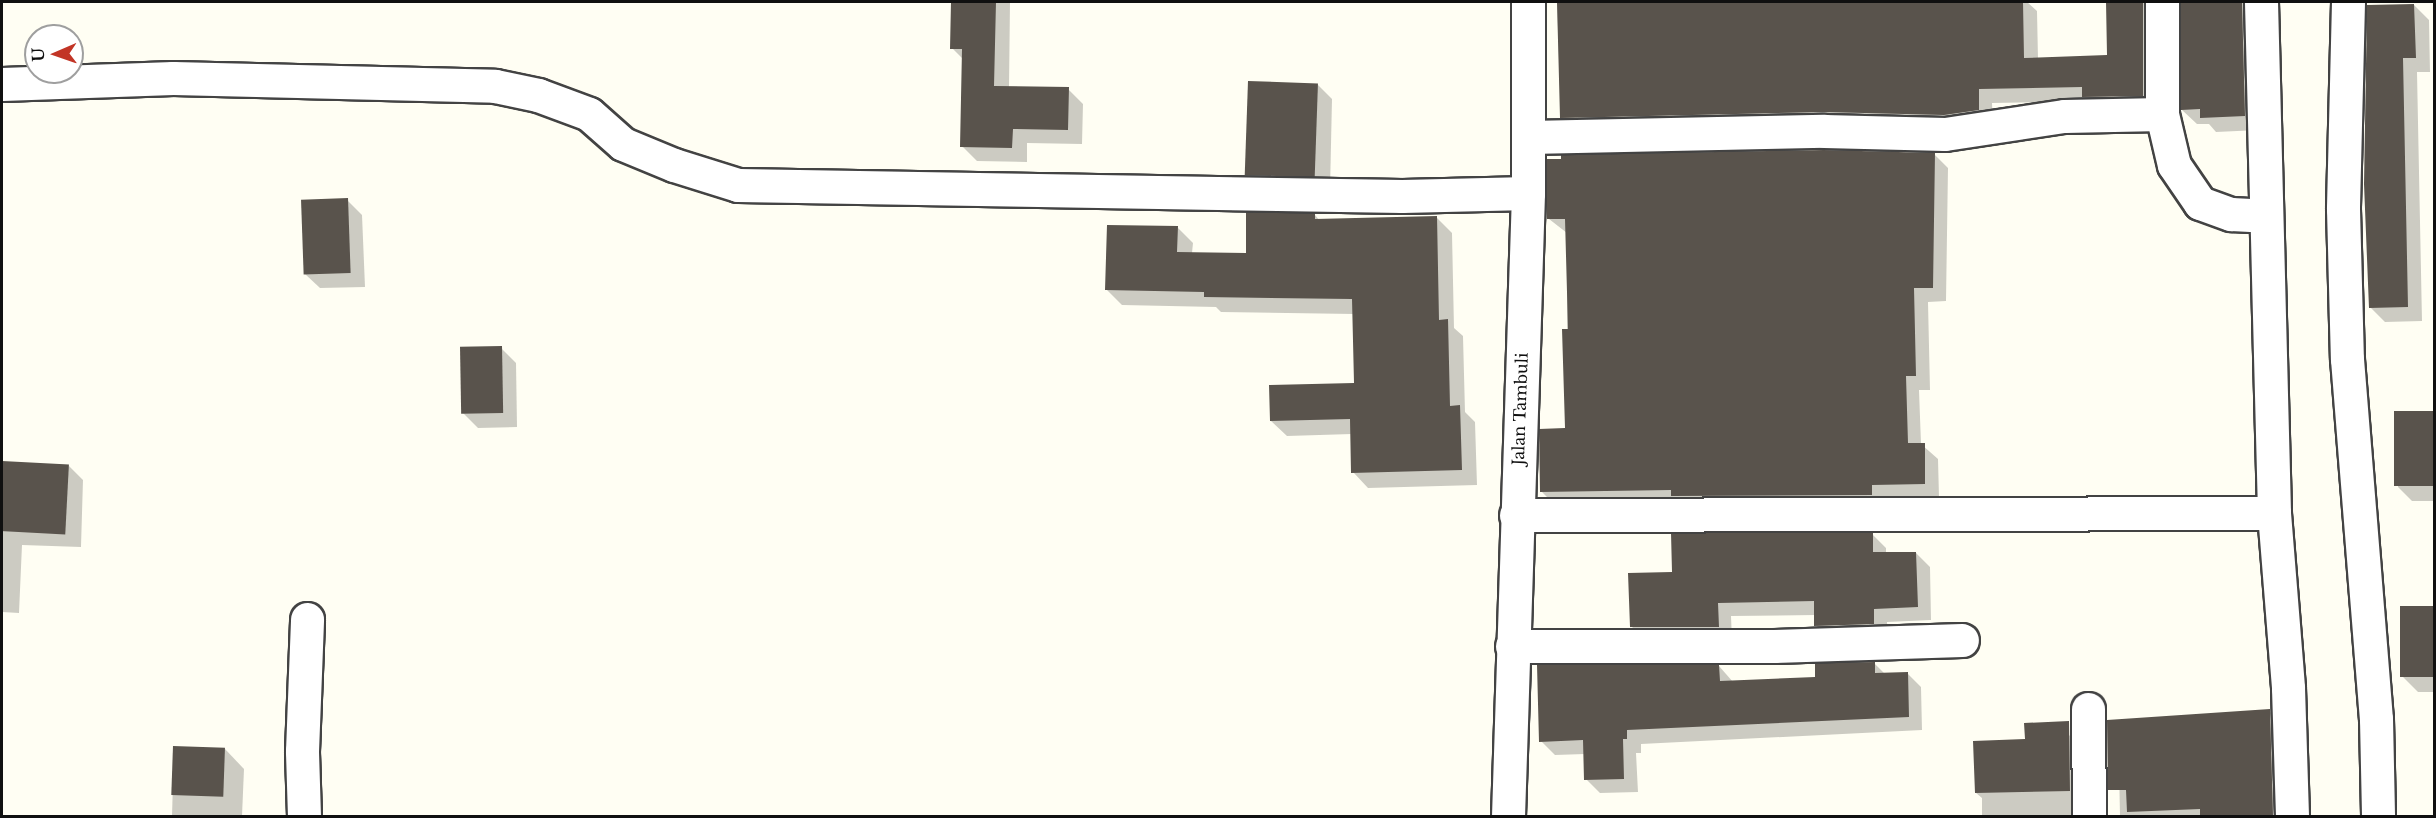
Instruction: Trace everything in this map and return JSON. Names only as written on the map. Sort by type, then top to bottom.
[{"type":"street","name":"Jalan Tambuli","points":[[1508,816],[1528,193],[1528,2]]},
{"type":"street","points":[[2162,2],[2162,114],[2174,165],[2200,203],[2223,212],[2265,216]]},
{"type":"street","points":[[2261,2],[2274,513],[2288,688],[2292,816]]},
{"type":"street","points":[[2348,2],[2343,209],[2347,359],[2376,719],[2378,816]]},
{"type":"street","points":[[2,84],[286,79],[495,86],[538,94],[589,114],[623,144],[674,165],[748,185],[1402,196],[1528,193]]},
{"type":"street","points":[[1528,137],[1824,131],[1945,134],[2064,116],[2162,114]]},
{"type":"street","points":[[1516,515],[2274,513]]},
{"type":"street","points":[[304,816],[302,751],[307,619]]},
{"type":"street","points":[[1512,646],[1774,646],[1962,640]]},
{"type":"street","points":[[2088,709],[2089,816]]},
{"type":"building","points":[[951,2],[996,2],[994,86],[1069,87],[1068,130],[1013,129],[1012,148],[960,147],[962,49],[950,49]]},
{"type":"building","points":[[1557,2],[2023,2],[2024,58],[2107,55],[2106,2],[2143,2],[2143,96],[2082,97],[2082,87],[1979,89],[1979,110],[1944,115],[1824,112],[1560,118]]},
{"type":"building","points":[[2181,2],[2242,2],[2245,116],[2200,118],[2200,109],[2181,110]]},
{"type":"building","points":[[2414,4],[2416,58],[2403,58],[2408,307],[2369,308],[2364,184],[2367,5]]},
{"type":"building","points":[[1248,81],[1318,83],[1315,177],[1245,175]]},
{"type":"building","points":[[1824,150],[1935,153],[1933,288],[1914,288],[1916,376],[1906,376],[1908,443],[1925,443],[1925,484],[1872,485],[1872,495],[1671,496],[1671,490],[1540,492],[1539,429],[1565,428],[1562,329],[1568,329],[1565,219],[1547,219],[1547,159],[1561,159],[1561,155]]},
{"type":"building","points":[[348,198],[351,273],[304,275],[301,200]]},
{"type":"building","points":[[1246,212],[1315,213],[1315,219],[1437,216],[1439,320],[1448,319],[1450,406],[1460,405],[1462,470],[1351,473],[1350,419],[1270,421],[1269,385],[1354,383],[1352,299],[1204,297],[1204,292],[1105,290],[1107,225],[1178,226],[1177,252],[1246,253]]},
{"type":"building","points":[[502,346],[503,413],[461,414],[460,347]]},
{"type":"building","points":[[2394,411],[2434,411],[2434,486],[2394,486]]},
{"type":"building","points":[[2,461],[69,465],[65,534],[2,531]]},
{"type":"building","points":[[1671,533],[1873,533],[1873,552],[1916,552],[1918,607],[1874,609],[1874,624],[1814,626],[1814,601],[1718,603],[1719,627],[1630,627],[1628,573],[1672,572]]},
{"type":"building","points":[[2400,606],[2434,606],[2434,677],[2400,677]]},
{"type":"building","points":[[1875,662],[1875,673],[1908,672],[1909,717],[1627,730],[1627,739],[1623,739],[1624,779],[1584,780],[1583,740],[1539,742],[1537,665],[1719,665],[1720,681],[1815,677],[1815,663]]},
{"type":"building","points":[[2270,709],[2273,816],[2200,816],[2200,809],[2127,812],[2126,790],[2108,790],[2107,720]]},
{"type":"building","points":[[2069,721],[2070,791],[1975,793],[1973,741],[2025,739],[2024,723]]},
{"type":"building","points":[[173,746],[225,748],[223,797],[171,795]]}]
